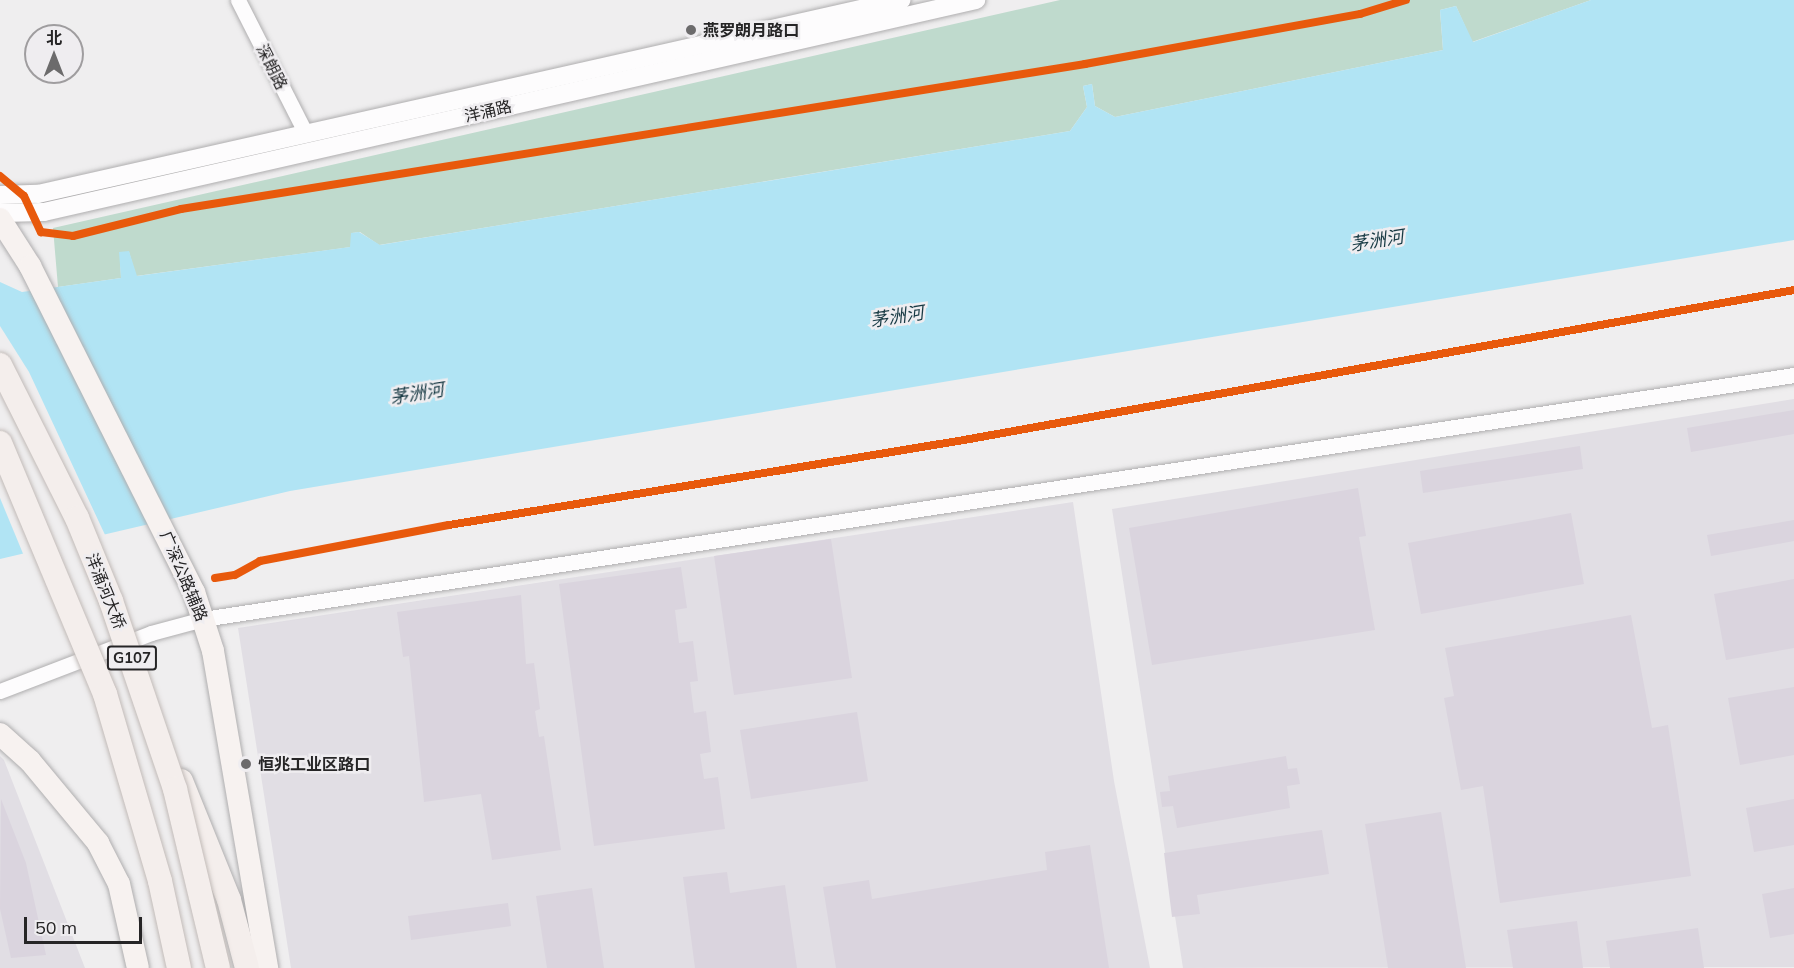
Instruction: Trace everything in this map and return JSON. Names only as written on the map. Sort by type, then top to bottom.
[{"type":"highway","name":"洋涌河大桥","points":[[0,365],[77,518],[148,704],[197,868],[218,968]]},
{"type":"highway","name":"G107","points":[[0,443],[105,694],[160,881],[179,968]]},
{"type":"highway","points":[[148,704],[229,900],[247,968]]},
{"type":"main road","name":"广深公路辅路","points":[[0,219],[30,266],[183,564],[203,619],[267,968]]},
{"type":"main road","points":[[0,734],[30,761],[98,843],[119,884],[138,968]]},
{"type":"street","name":"深朗路","points":[[238,0],[306,134]]},
{"type":"street","name":"洋涌路","points":[[0,195],[38,194],[902,0]]},
{"type":"street","name":"洋涌路","points":[[0,213],[44,212],[976,0]]},
{"type":"street","points":[[0,691],[151,633],[203,619],[1794,375]]},
{"type":"shaded area","points":[[1794,399],[1794,967],[1183,968],[1112,509]]},
{"type":"shaded area","points":[[1073,502],[1114,781],[1150,968],[291,968],[238,628]]},
{"type":"shaded area","points":[[0,756],[4,760],[85,968],[0,968]]},
{"type":"green space","points":[[1060,0],[1591,0],[1472,42],[1456,6],[1440,10],[1443,50],[1115,117],[1095,106],[1092,84],[1083,86],[1087,107],[1070,131],[379,245],[360,232],[352,233],[351,247],[136,276],[129,252],[120,252],[121,278],[58,287],[53,228]]},
{"type":"water","name":"茅洲河","points":[[1591,0],[1794,0],[1794,240],[290,491],[0,559],[0,282],[22,292],[121,278],[119,252],[129,251],[137,276],[350,247],[351,233],[359,232],[380,245],[1070,131],[1087,107],[1083,86],[1092,84],[1095,106],[1115,117],[1443,50],[1440,10],[1456,6],[1473,42]]},
{"type":"pier","points":[[0,326],[29,372],[106,537],[24,556],[0,498]]},
{"type":"building","points":[[1794,410],[1794,434],[1691,452],[1687,428]]},
{"type":"building","points":[[1580,446],[1583,469],[1423,493],[1420,471]]},
{"type":"building","points":[[1358,488],[1366,536],[1359,537],[1375,630],[1152,665],[1129,528]]},
{"type":"building","points":[[1571,513],[1584,584],[1421,614],[1408,543]]},
{"type":"building","points":[[1794,520],[1794,541],[1711,556],[1707,535]]},
{"type":"building","points":[[831,539],[852,678],[734,695],[714,556]]},
{"type":"building","points":[[681,567],[687,608],[675,610],[679,643],[693,641],[698,681],[690,682],[694,713],[706,711],[711,752],[700,754],[704,779],[718,777],[725,829],[594,846],[559,584]]},
{"type":"building","points":[[1794,579],[1794,648],[1726,660],[1714,594]]},
{"type":"building","points":[[521,595],[526,664],[534,663],[540,709],[535,711],[539,737],[544,736],[561,850],[492,860],[481,794],[424,802],[409,656],[403,657],[397,612]]},
{"type":"building","points":[[1631,615],[1652,728],[1668,725],[1691,876],[1500,903],[1483,786],[1461,790],[1444,698],[1454,696],[1445,648]]},
{"type":"building","points":[[1794,687],[1794,755],[1740,765],[1728,698]]},
{"type":"building","points":[[857,712],[868,781],[751,799],[740,730]]},
{"type":"building","points":[[1286,756],[1288,769],[1297,768],[1300,784],[1287,786],[1290,808],[1177,828],[1173,806],[1162,807],[1160,792],[1170,791],[1168,776]]},
{"type":"building","points":[[1,799],[26,863],[46,955],[11,958],[0,909]]},
{"type":"building","points":[[1794,799],[1794,845],[1754,852],[1746,808]]},
{"type":"building","points":[[1441,812],[1466,968],[1388,968],[1365,824]]},
{"type":"building","points":[[1322,830],[1329,874],[1197,895],[1200,914],[1172,917],[1164,853]]},
{"type":"building","points":[[1090,845],[1109,968],[836,968],[823,887],[869,880],[872,899],[1047,870],[1045,852]]},
{"type":"building","points":[[727,872],[730,893],[785,885],[797,968],[695,968],[683,877]]},
{"type":"building","points":[[592,888],[604,968],[547,968],[536,896]]},
{"type":"building","points":[[1794,888],[1794,934],[1770,938],[1762,894]]},
{"type":"building","points":[[508,903],[511,926],[411,940],[408,916]]},
{"type":"building","points":[[1577,921],[1583,968],[1513,968],[1507,930]]},
{"type":"building","points":[[1698,928],[1704,968],[1610,968],[1606,941]]},
{"type":"cycle path","points":[[0,176],[24,196],[41,232],[73,236],[181,209],[1085,64],[1360,14],[1406,0]]},
{"type":"cycle path","points":[[215,578],[235,575],[260,561],[449,525],[964,440],[1794,290]]},
{"type":"place","name":"燕罗朗月路口","points":[[691,30]]},
{"type":"place","name":"恒兆工业区路口","points":[[246,764]]}]
